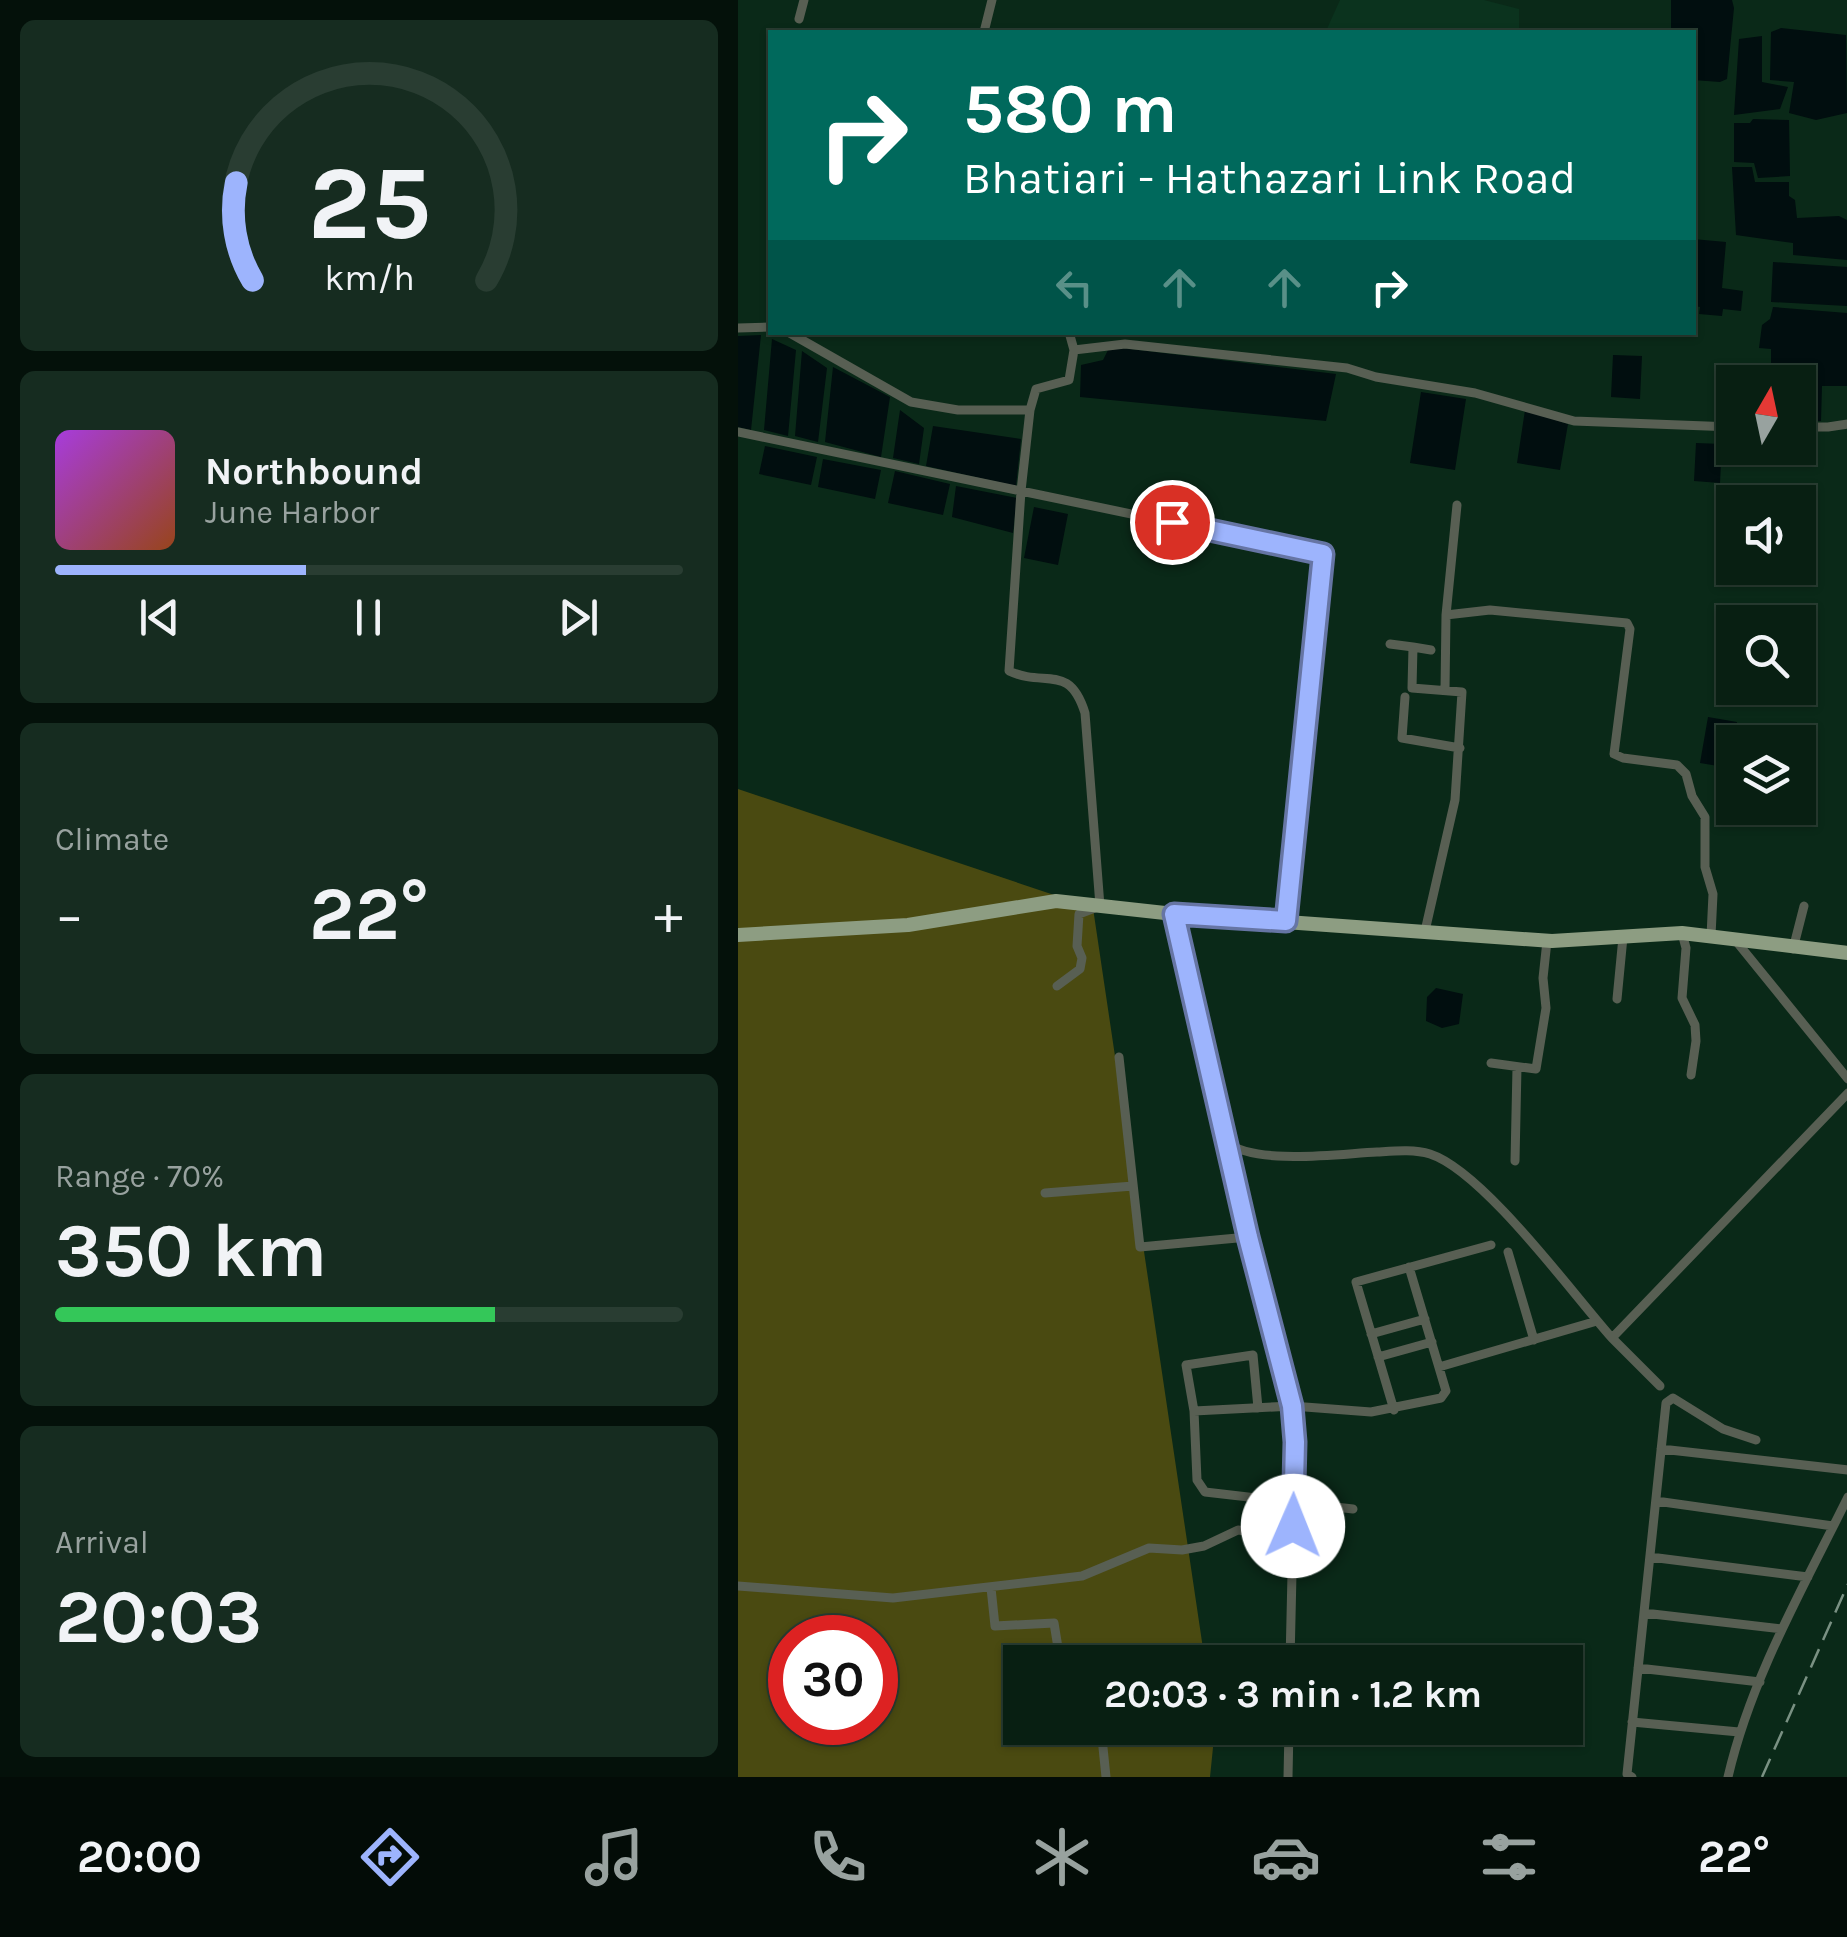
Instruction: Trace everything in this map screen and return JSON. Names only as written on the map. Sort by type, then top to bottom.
[{"type":"main road","points":[[738,935],[908,924],[1049,902],[1547,941],[1682,933],[1848,954]]},
{"type":"street","points":[[799,19],[804,0]]},
{"type":"street","points":[[984,30],[992,0]]},
{"type":"street","points":[[738,328],[768,327]]},
{"type":"street","points":[[793,335],[911,402],[958,410],[1030,410]]},
{"type":"street","points":[[1057,986],[1080,970],[1080,914],[1100,906],[1085,714],[1079,694],[1067,682],[1009,671],[1030,410],[1036,389],[1070,380],[1074,350],[1070,335]]},
{"type":"street","points":[[1074,350],[1125,344],[1347,368],[1376,378],[1475,393],[1574,421],[1716,426]]},
{"type":"street","points":[[1816,428],[1848,424]]},
{"type":"street","points":[[738,432],[1323,554],[1286,921]]},
{"type":"street","points":[[1444,690],[1456,505]]},
{"type":"street","points":[[1446,616],[1490,610],[1627,623],[1630,628],[1614,754],[1677,765],[1686,774],[1692,796],[1705,817],[1704,867],[1713,894],[1712,936]]},
{"type":"street","points":[[1390,644],[1431,650]]},
{"type":"street","points":[[1413,647],[1412,688],[1462,692],[1455,800],[1425,931]]},
{"type":"street","points":[[1405,696],[1402,738],[1460,748]]},
{"type":"street","points":[[1794,949],[1804,906]]},
{"type":"street","points":[[1174,914],[1248,1237],[1292,1406],[1295,1442],[1290,1645]]},
{"type":"street","points":[[1682,933],[1686,948],[1682,998],[1695,1025],[1696,1040],[1691,1075]]},
{"type":"street","points":[[1616,998],[1622,938]]},
{"type":"street","points":[[1736,940],[1848,1079]]},
{"type":"street","points":[[1492,1063],[1536,1069],[1546,1008],[1543,978],[1547,941]]},
{"type":"street","points":[[1119,1056],[1140,1246],[1248,1237]]},
{"type":"street","points":[[1515,1160],[1517,1066]]},
{"type":"street","points":[[1612,1338],[1848,1093]]},
{"type":"street","points":[[1226,1142],[1255,1155],[1404,1151],[1431,1154],[1465,1175],[1493,1203],[1553,1266],[1612,1338],[1660,1386]]},
{"type":"street","points":[[1046,1193],[1133,1186]]},
{"type":"street","points":[[1394,1410],[1356,1282],[1491,1245]]},
{"type":"street","points":[[1508,1252],[1534,1340]]},
{"type":"street","points":[[1194,1411],[1292,1406],[1371,1412],[1445,1396],[1410,1267]]},
{"type":"street","points":[[1371,1334],[1425,1319]]},
{"type":"street","points":[[1439,1367],[1597,1321]]},
{"type":"street","points":[[1378,1357],[1432,1342]]},
{"type":"street","points":[[1258,1408],[1253,1355],[1186,1365],[1194,1411],[1196,1480],[1204,1492],[1353,1509]]},
{"type":"street","points":[[1632,1777],[1626,1774],[1666,1403],[1673,1398],[1723,1428],[1756,1440]]},
{"type":"street","points":[[1661,1448],[1848,1470]]},
{"type":"street","points":[[1728,1777],[1739,1732],[1782,1629],[1848,1497]]},
{"type":"street","points":[[1656,1501],[1833,1526]]},
{"type":"street","points":[[738,1586],[893,1598],[1082,1576],[1148,1548],[1182,1550],[1204,1546],[1238,1530],[1254,1532],[1293,1548]]},
{"type":"street","points":[[1650,1557],[1808,1577]]},
{"type":"street","points":[[992,1588],[995,1626],[1053,1622],[1057,1645]]},
{"type":"street","points":[[1644,1613],[1782,1629]]},
{"type":"street","points":[[1638,1668],[1760,1682]]},
{"type":"street","points":[[1632,1722],[1739,1732]]},
{"type":"street","points":[[1103,1745],[1106,1777]]},
{"type":"street","points":[[1288,1777],[1289,1745]]},
{"type":"shaded area","points":[[1340,0],[1484,0],[1519,9],[1519,30],[1326,30]]},
{"type":"shaded area","points":[[1671,0],[1732,0],[1727,79],[1696,80],[1696,30],[1671,30]]},
{"type":"shaded area","points":[[1781,28],[1846,35],[1847,113],[1816,120],[1789,113],[1794,82],[1770,80],[1771,32]]},
{"type":"shaded area","points":[[1762,36],[1762,82],[1788,87],[1780,109],[1734,115],[1739,39]]},
{"type":"shaded area","points":[[1753,119],[1789,120],[1790,176],[1758,178],[1754,163],[1734,162],[1734,123],[1750,123]]},
{"type":"shaded area","points":[[1732,167],[1752,167],[1755,182],[1789,182],[1789,196],[1795,200],[1797,218],[1839,216],[1847,220],[1847,260],[1793,255],[1793,243],[1736,235]]},
{"type":"shaded area","points":[[1696,239],[1726,242],[1722,288],[1743,291],[1741,311],[1723,309],[1722,316],[1699,314],[1700,307],[1696,306]]},
{"type":"shaded area","points":[[1773,262],[1847,267],[1847,306],[1771,302]]},
{"type":"shaded area","points":[[1773,307],[1847,313],[1847,386],[1822,386],[1821,421],[1816,421],[1816,365],[1771,365],[1771,349],[1759,348],[1762,325],[1770,319]]},
{"type":"shaded area","points":[[761,335],[751,430],[738,427],[738,336]]},
{"type":"shaded area","points":[[772,339],[796,350],[788,436],[764,430]]},
{"type":"shaded area","points":[[1122,348],[1336,374],[1326,421],[1080,397],[1081,365],[1103,360],[1108,350]]},
{"type":"shaded area","points":[[802,351],[827,368],[818,442],[795,436]]},
{"type":"shaded area","points":[[1613,355],[1642,356],[1640,399],[1611,397]]},
{"type":"shaded area","points":[[833,367],[890,397],[881,457],[825,442]]},
{"type":"shaded area","points":[[1421,392],[1466,399],[1455,470],[1410,463]]},
{"type":"shaded area","points":[[900,410],[924,428],[919,464],[893,458]]},
{"type":"shaded area","points":[[1525,410],[1568,424],[1560,470],[1517,463]]},
{"type":"shaded area","points":[[933,426],[1021,439],[1016,486],[926,466]]},
{"type":"shaded area","points":[[1696,443],[1716,444],[1720,483],[1694,481]]},
{"type":"shaded area","points":[[765,446],[817,457],[811,485],[759,474]]},
{"type":"shaded area","points":[[823,459],[881,470],[875,499],[818,487]]},
{"type":"shaded area","points":[[895,471],[950,484],[943,515],[888,503]]},
{"type":"shaded area","points":[[956,486],[1017,498],[1013,533],[952,517]]},
{"type":"shaded area","points":[[1034,507],[1068,514],[1058,565],[1024,558]]},
{"type":"shaded area","points":[[1708,717],[1737,722],[1716,725],[1716,766],[1700,763]]},
{"type":"shaded area","points":[[738,789],[1093,908],[1202,1645],[1003,1645],[1003,1745],[1213,1745],[1210,1777],[738,1777]]},
{"type":"shaded area","points":[[1436,988],[1463,994],[1459,1024],[1442,1028],[1426,1021],[1427,997]]},
{"type":"railway","points":[[1762,1777],[1848,1584]]},
{"type":"route","points":[[1172,522],[1323,554],[1286,921],[1174,914],[1248,1237],[1292,1406],[1293,1526]]}]
